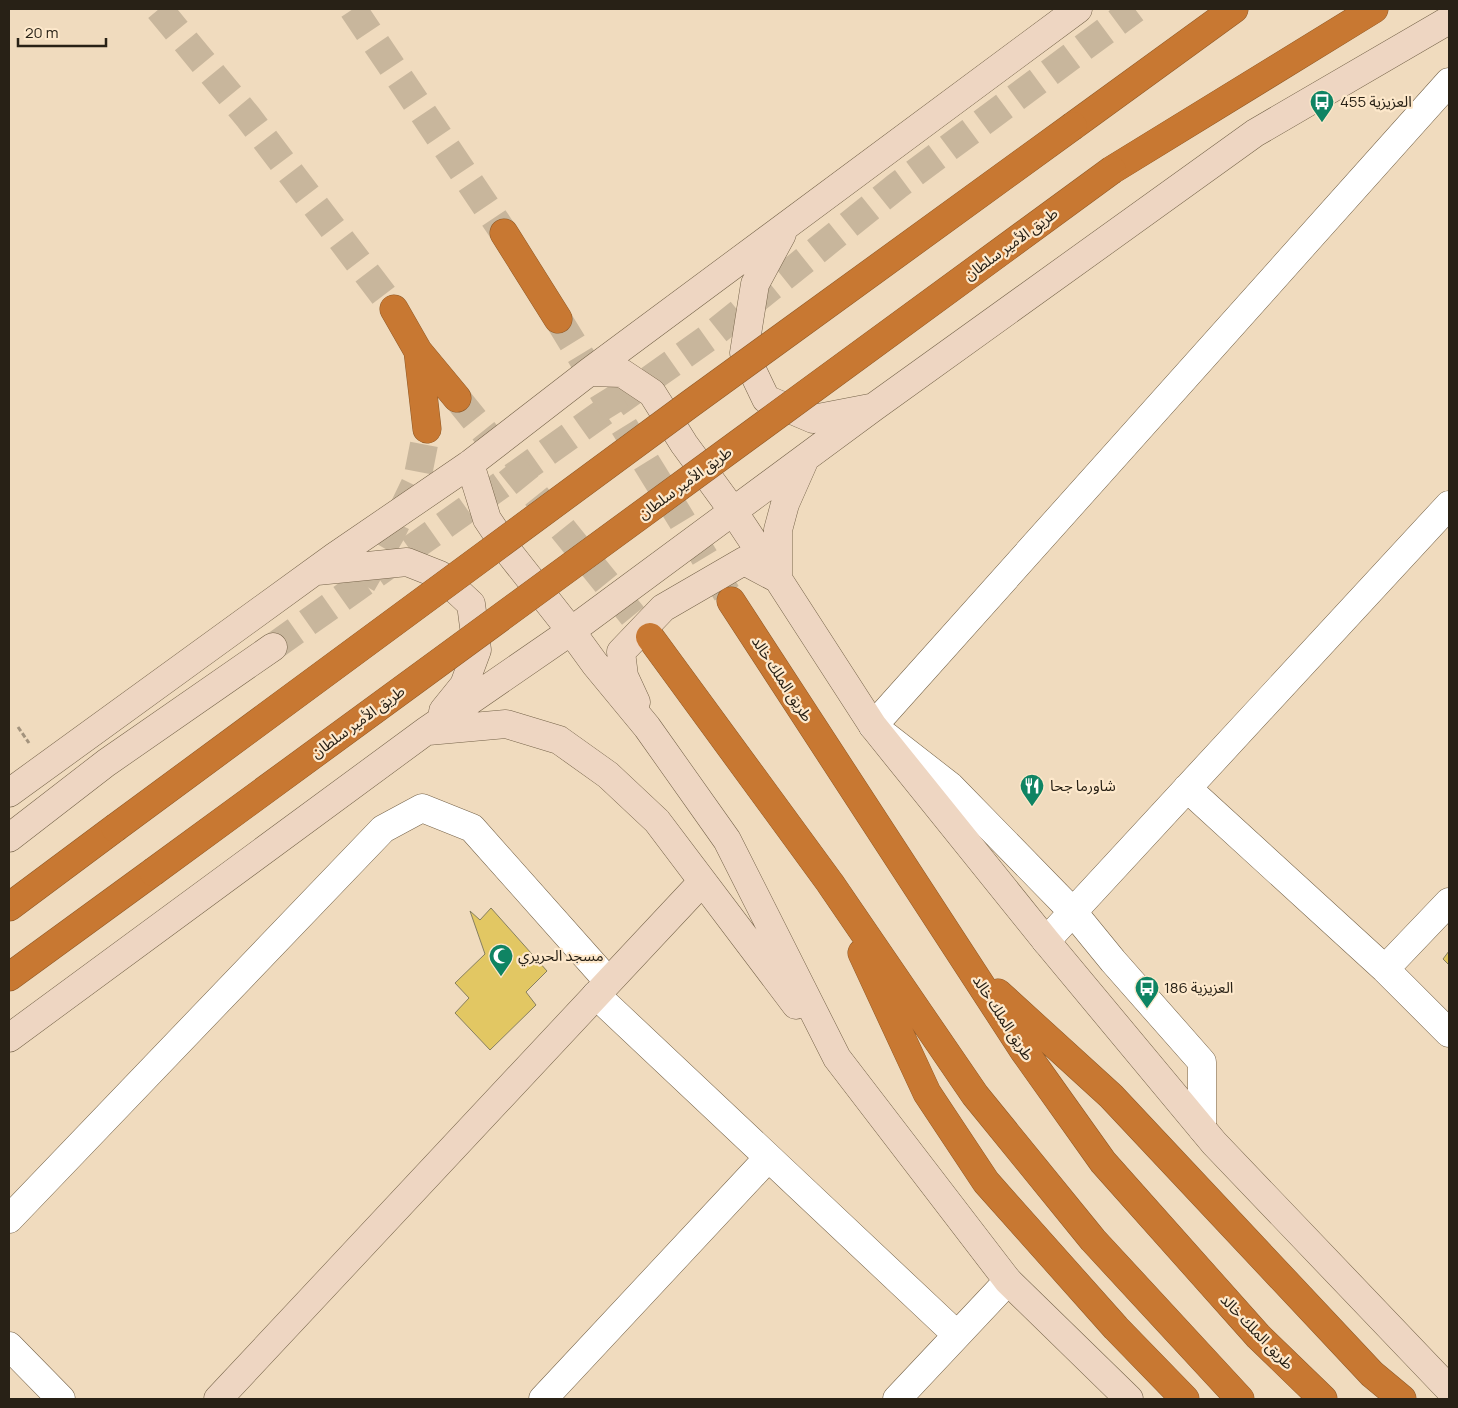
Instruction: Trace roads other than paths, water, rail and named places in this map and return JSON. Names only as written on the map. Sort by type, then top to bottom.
[{"type":"highway","points":[[9,906],[690,404],[1234,9]]},
{"type":"highway","name":"طريق الأمير سلطان","points":[[9,977],[1112,170],[1374,9]]},
{"type":"highway","points":[[504,233],[558,319]]},
{"type":"highway","points":[[394,309],[418,351],[457,398]]},
{"type":"highway","points":[[418,351],[427,429]]},
{"type":"highway","name":"طريق الملك خالد","points":[[731,601],[1024,1051],[1102,1162],[1258,1336],[1323,1399]]},
{"type":"highway","points":[[650,637],[830,883],[975,1095],[1093,1240],[1240,1399]]},
{"type":"highway","points":[[830,883],[927,1093],[986,1182],[1116,1328],[1185,1399]]},
{"type":"highway","points":[[972,970],[1111,1096],[1372,1374],[1402,1399]]},
{"type":"street","points":[[9,792],[316,571],[470,464],[589,372],[1078,9]]},
{"type":"street","points":[[9,1038],[426,731],[571,631],[874,407],[1254,133],[1449,20]]},
{"type":"street","points":[[873,726],[1449,82]]},
{"type":"street","points":[[786,226],[754,284],[744,354],[766,399],[813,419],[874,407]]},
{"type":"street","points":[[589,372],[622,373],[652,393],[684,444],[733,511],[873,726],[1046,941],[1214,1143],[1449,1389]]},
{"type":"street","points":[[778,579],[778,530],[785,504],[805,459]]},
{"type":"street","points":[[470,464],[487,519],[511,555],[595,664],[647,727],[727,840],[837,1058]]},
{"type":"street","points":[[1046,941],[1449,505]]},
{"type":"street","points":[[647,727],[624,676],[621,652],[664,608],[744,561],[778,579]]},
{"type":"street","points":[[316,571],[407,562],[440,575],[471,604],[477,650],[464,685],[426,731]]},
{"type":"street","points":[[9,838],[106,763],[273,647]]},
{"type":"street","points":[[426,731],[506,724],[559,740],[608,775],[657,820],[702,882],[1008,1281],[1129,1399]]},
{"type":"street","points":[[873,726],[950,786],[1073,912],[1113,961],[1202,1062],[1202,1128]]},
{"type":"street","points":[[1187,788],[1385,970],[1449,1033]]},
{"type":"street","points":[[9,1219],[382,829],[422,808],[472,828],[602,988],[768,1158],[957,1335]]},
{"type":"street","points":[[218,1399],[702,882]]},
{"type":"street","points":[[1385,970],[1449,902]]},
{"type":"street","points":[[543,1399],[768,1158]]},
{"type":"street","points":[[898,1399],[1008,1281]]},
{"type":"street","points":[[9,1346],[61,1399]]},
{"type":"tunnel","points":[[159,9],[248,117],[394,309]]},
{"type":"tunnel","points":[[353,9],[504,233]]},
{"type":"tunnel","points":[[273,647],[708,338],[897,186],[1135,9]]},
{"type":"tunnel","points":[[558,319],[729,597]]},
{"type":"tunnel","points":[[457,398],[650,637]]},
{"type":"tunnel","points":[[362,584],[392,532],[417,480],[427,429]]},
{"type":"place","name":"العزيزية 455","points":[[1322,123]]},
{"type":"place","name":"شاورما جحا","points":[[1032,807]]},
{"type":"place","name":"مسجد الحريري","points":[[501,977]]},
{"type":"place","name":"العزيزية 186","points":[[1147,1009]]}]
